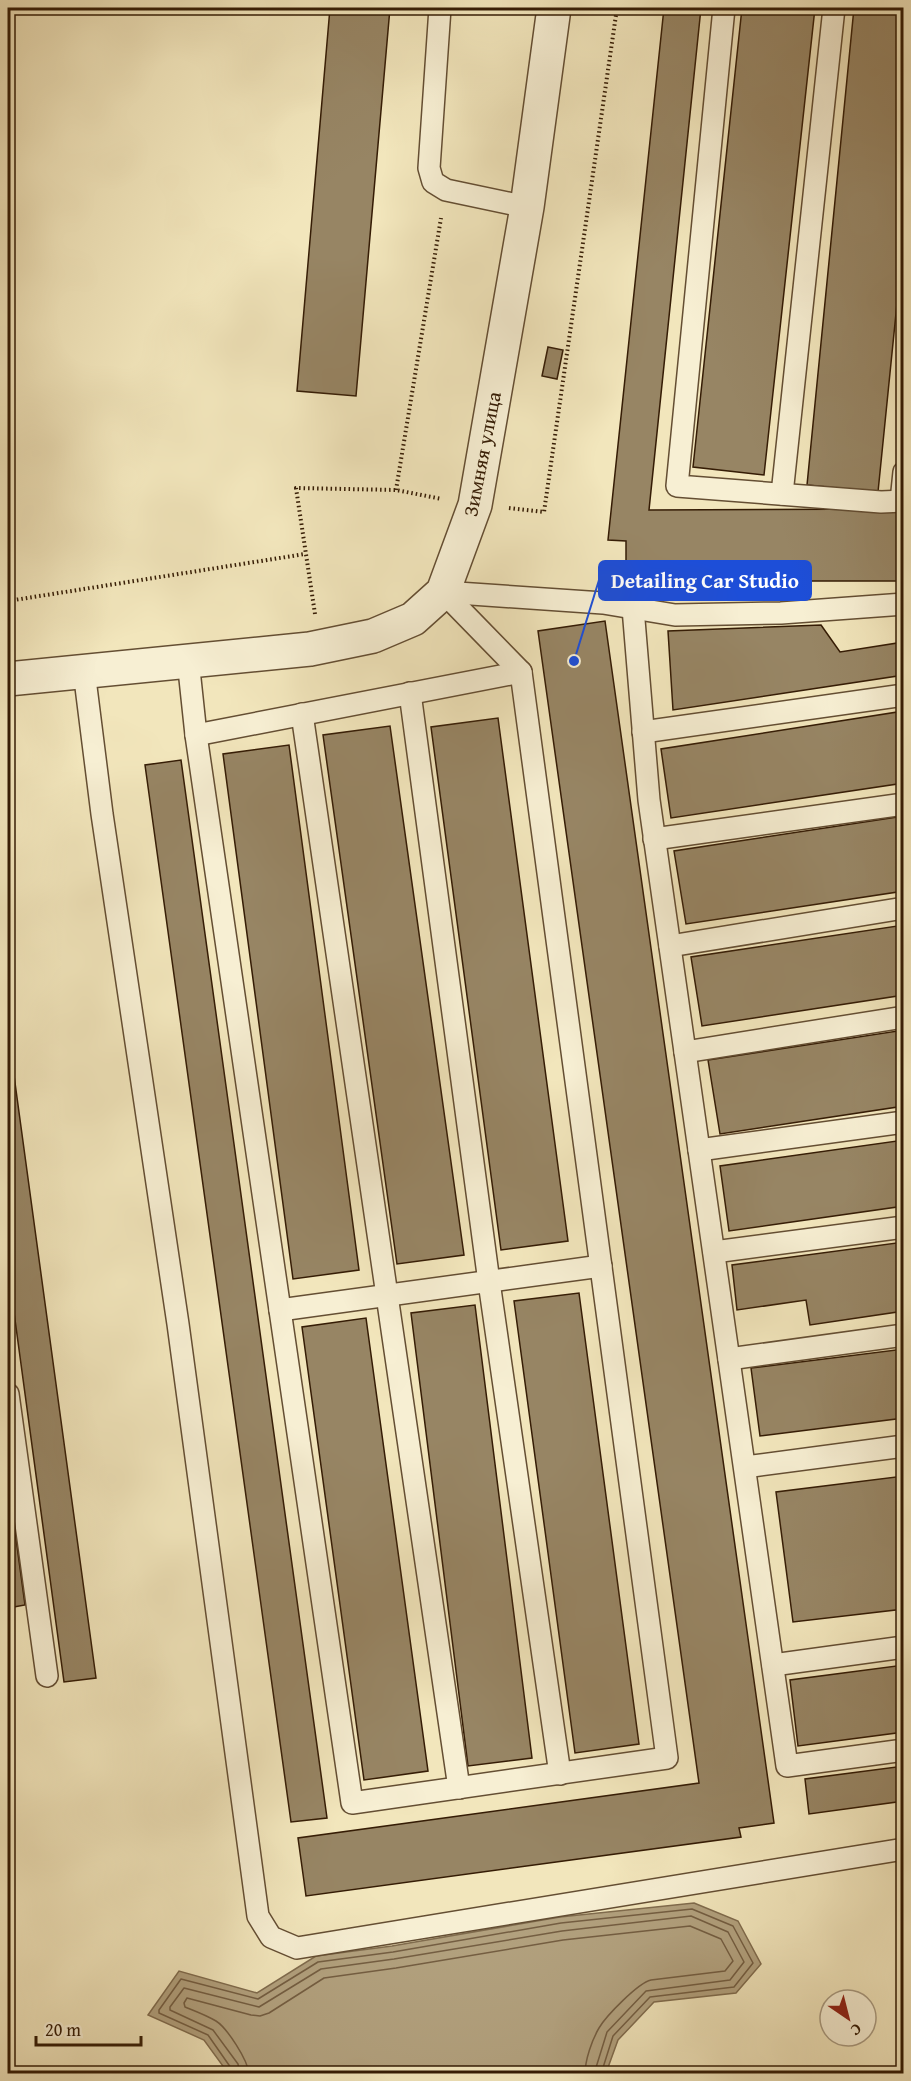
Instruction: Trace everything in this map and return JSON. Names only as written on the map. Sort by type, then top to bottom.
[{"type":"street","name":"Зимняя улица","points":[[8,679],[320,646],[373,636],[413,619],[443,591],[475,505],[527,207],[554,8]]},
{"type":"lane","points":[[440,8],[429,168],[433,182],[446,190],[527,207]]},
{"type":"lane","points":[[724,8],[677,486],[881,502],[902,501],[903,472]]},
{"type":"lane","points":[[782,494],[834,8]]},
{"type":"lane","points":[[443,591],[603,603],[675,615],[781,613],[903,604]]},
{"type":"lane","points":[[188,660],[196,735],[352,1803],[667,1758],[521,672],[443,591]]},
{"type":"lane","points":[[633,608],[654,839],[787,1766],[903,1750]]},
{"type":"lane","points":[[84,671],[102,814],[179,1336],[258,1916],[271,1937],[297,1948],[903,1849]]},
{"type":"lane","points":[[196,735],[521,672]]},
{"type":"lane","points":[[410,693],[489,1282],[560,1774]]},
{"type":"lane","points":[[643,732],[903,695]]},
{"type":"lane","points":[[302,714],[459,1788]]},
{"type":"lane","points":[[654,839],[903,804]]},
{"type":"lane","points":[[670,946],[903,909]]},
{"type":"lane","points":[[685,1052],[903,1017]]},
{"type":"lane","points":[[699,1150],[903,1122]]},
{"type":"lane","points":[[714,1252],[903,1227]]},
{"type":"lane","points":[[280,1310],[601,1266]]},
{"type":"lane","points":[[729,1359],[903,1335]]},
{"type":"lane","points":[[8,1394],[47,1676]]},
{"type":"lane","points":[[745,1467],[903,1446]]},
{"type":"lane","points":[[773,1665],[903,1647]]},
{"type":"path","points":[[320,646],[296,488],[396,490],[475,505],[544,512],[616,8]]},
{"type":"path","points":[[396,490],[446,190]]},
{"type":"path","points":[[8,601],[306,555]]},
{"type":"water","points":[[694,1903],[738,1921],[761,1964],[736,1993],[654,2002],[618,2040],[606,2073],[228,2073],[204,2040],[148,2015],[179,1971],[257,1993],[316,1956],[392,1946],[560,1917]]},
{"type":"building","points":[[330,8],[390,8],[356,396],[297,391]]},
{"type":"building","points":[[664,8],[701,8],[649,510],[904,509],[904,581],[726,581],[726,591],[667,591],[667,581],[626,581],[626,541],[608,540]]},
{"type":"building","points":[[742,8],[815,8],[764,475],[693,467]]},
{"type":"building","points":[[854,8],[904,8],[904,234],[878,492],[807,485]]},
{"type":"building","points":[[548,347],[563,350],[557,379],[542,376]]},
{"type":"building","points":[[605,621],[774,1823],[739,1828],[741,1837],[306,1896],[298,1838],[699,1783],[538,631]]},
{"type":"building","points":[[821,625],[840,652],[904,642],[904,675],[673,710],[668,631]]},
{"type":"building","points":[[904,711],[904,783],[671,818],[661,749]]},
{"type":"building","points":[[498,718],[568,1241],[501,1250],[431,727]]},
{"type":"building","points":[[390,726],[464,1255],[397,1264],[323,735]]},
{"type":"building","points":[[289,745],[359,1270],[293,1279],[223,754]]},
{"type":"building","points":[[181,760],[327,1818],[291,1822],[145,765]]},
{"type":"building","points":[[904,816],[904,891],[686,924],[674,851]]},
{"type":"building","points":[[904,925],[904,995],[702,1026],[691,957]]},
{"type":"building","points":[[904,1030],[904,1106],[720,1134],[708,1060]]},
{"type":"building","points":[[10,1046],[96,1678],[64,1682],[8,1268],[8,1047]]},
{"type":"building","points":[[904,1140],[904,1206],[729,1231],[720,1166]]},
{"type":"building","points":[[904,1242],[904,1311],[810,1325],[806,1300],[737,1310],[732,1265]]},
{"type":"building","points":[[579,1293],[639,1744],[575,1753],[514,1301]]},
{"type":"building","points":[[475,1305],[532,1758],[468,1766],[411,1313]]},
{"type":"building","points":[[366,1318],[428,1771],[364,1780],[302,1327]]},
{"type":"building","points":[[904,1349],[904,1418],[760,1436],[751,1368]]},
{"type":"building","points":[[904,1476],[904,1609],[793,1622],[776,1492]]},
{"type":"building","points":[[8,1480],[25,1605],[8,1608]]},
{"type":"building","points":[[904,1665],[904,1732],[798,1746],[790,1680]]},
{"type":"building","points":[[904,1766],[904,1801],[809,1814],[805,1779]]},
{"type":"place","name":"Detailing Car Studio","points":[[574,661]]}]
